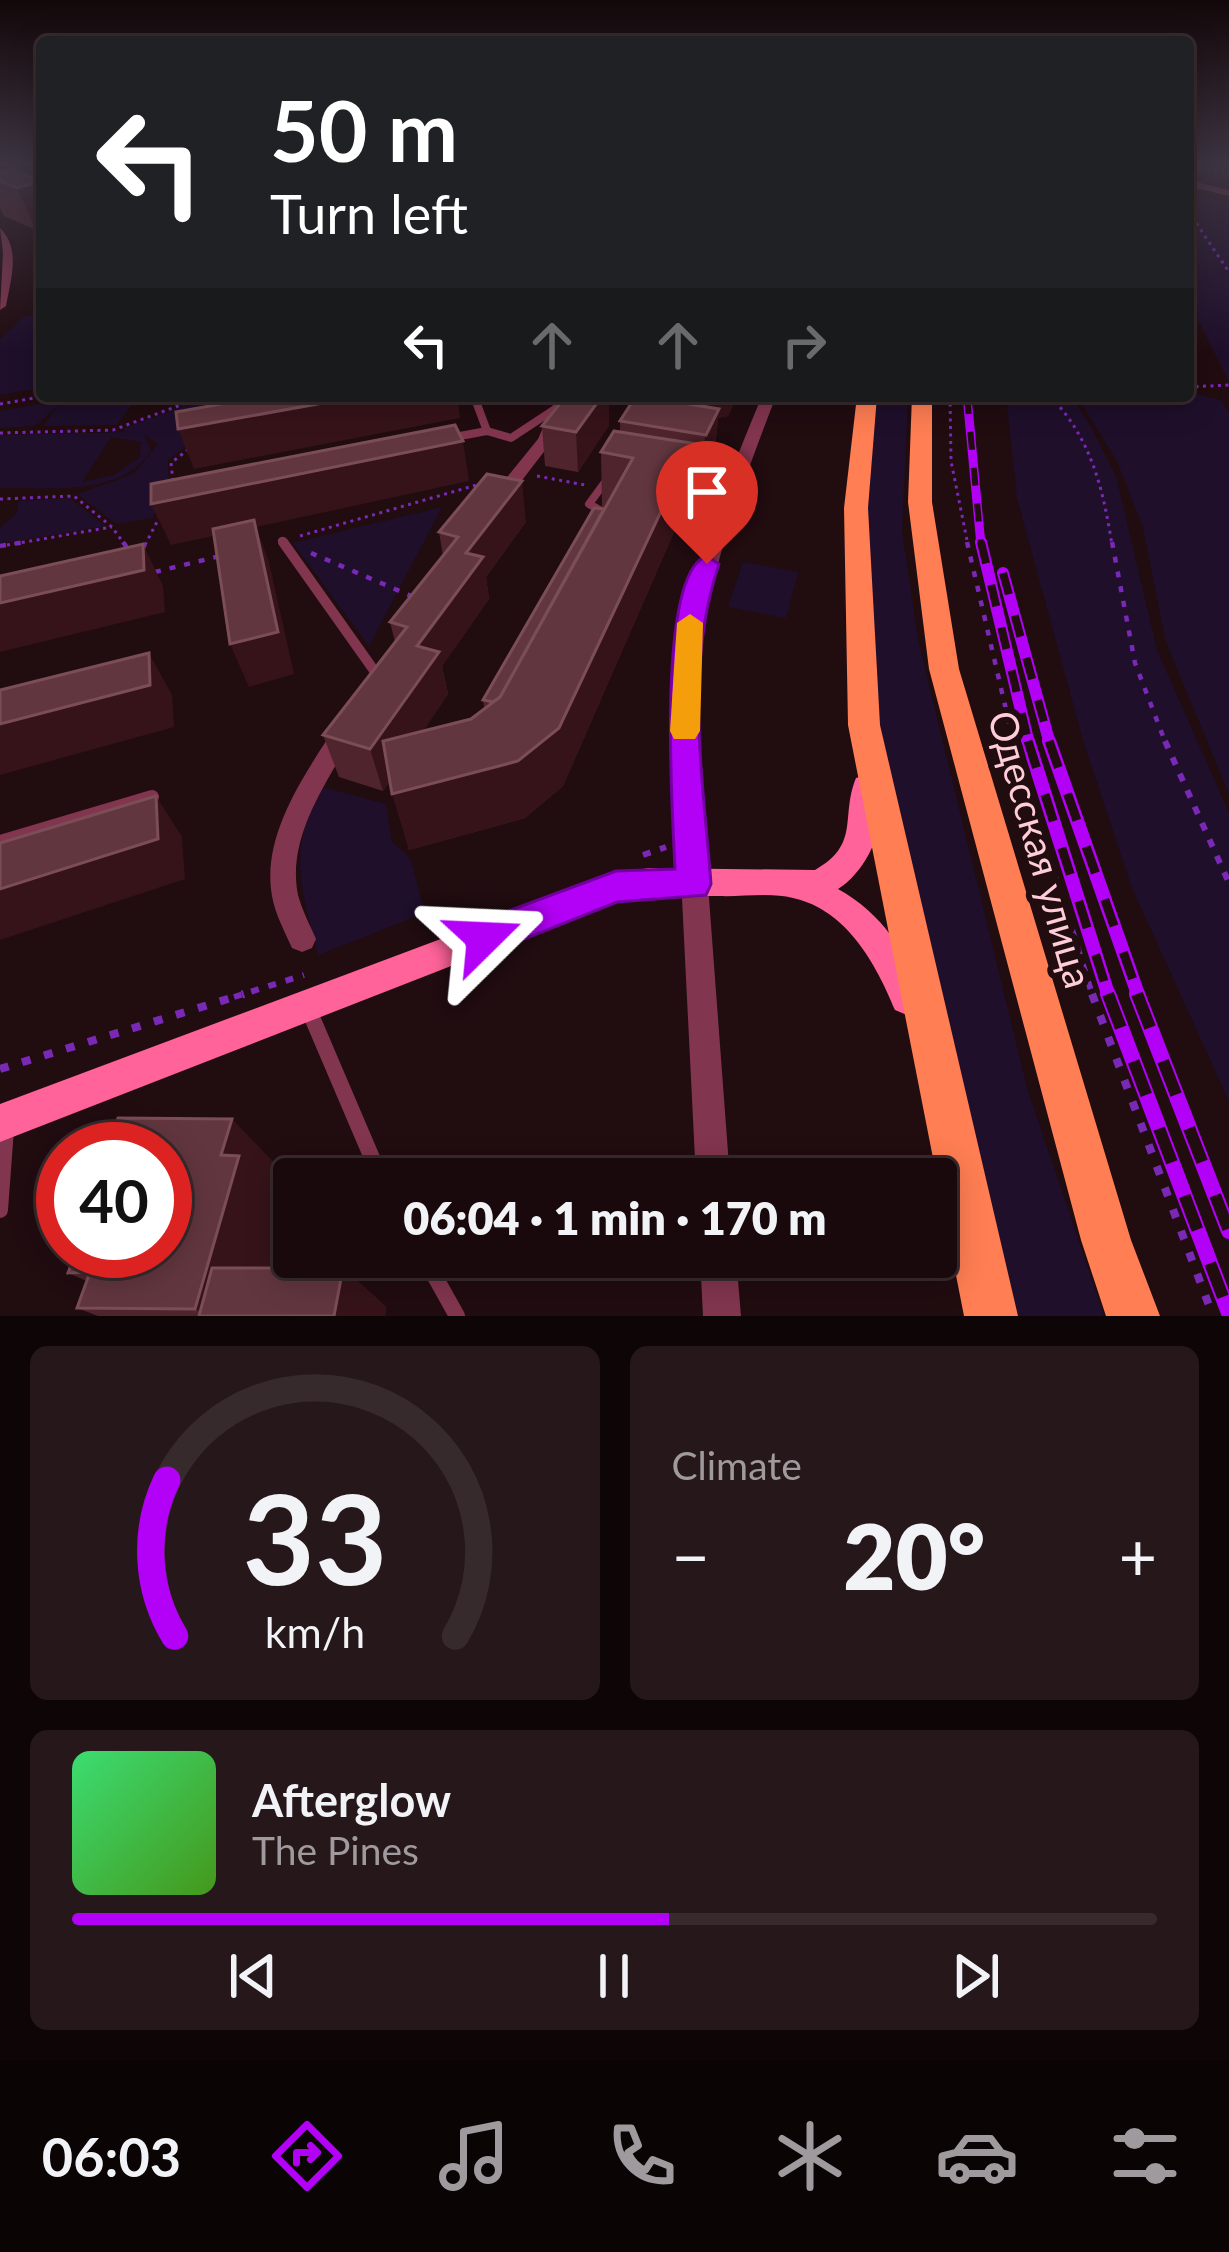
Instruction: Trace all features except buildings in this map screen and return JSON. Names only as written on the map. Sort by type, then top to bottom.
[{"type":"main road","points":[[866,402],[856,508],[864,725],[991,1316]]},
{"type":"main road","name":"Одесская улица","points":[[922,402],[920,502],[944,669],[1106,1240],[1133,1316]]},
{"type":"street","points":[[0,306],[3,243]]},
{"type":"street","points":[[476,527],[545,440],[561,402]]},
{"type":"street","points":[[712,1158],[683,697],[685,648],[729,477],[766,402]]},
{"type":"street","points":[[302,939],[284,892],[287,853],[299,812],[374,685]]},
{"type":"street","points":[[3,1121],[307,990],[616,886],[802,887],[841,872],[860,847],[866,799],[864,725]]},
{"type":"street","points":[[802,887],[855,915],[885,948],[906,994],[927,1072],[950,1119]]},
{"type":"street","points":[[719,1278],[722,1316]]},
{"type":"lane","points":[[476,402],[487,431]]},
{"type":"lane","points":[[442,440],[487,431],[511,438],[561,402]]},
{"type":"lane","points":[[619,515],[590,505],[608,476],[623,472]]},
{"type":"lane","points":[[670,478],[729,477]]},
{"type":"lane","points":[[282,541],[374,685]]},
{"type":"lane","points":[[0,842],[155,796]]},
{"type":"lane","points":[[307,990],[369,1158]]},
{"type":"lane","points":[[0,1210],[3,1121]]},
{"type":"lane","points":[[436,1278],[457,1316]]},
{"type":"path","points":[[1199,227],[1229,272]]},
{"type":"path","points":[[1194,387],[1229,385]]},
{"type":"path","points":[[0,404],[36,398]]},
{"type":"path","points":[[0,433],[112,430],[189,402]]},
{"type":"path","points":[[950,402],[952,471],[989,660],[1018,769],[1090,995],[1214,1316]]},
{"type":"path","points":[[1059,402],[1091,452],[1134,662],[1229,884]]},
{"type":"path","points":[[175,488],[171,463],[202,439]]},
{"type":"path","points":[[282,541],[520,472],[599,488]]},
{"type":"path","points":[[0,499],[74,496],[112,527],[137,560],[165,506]]},
{"type":"path","points":[[0,546],[112,527]]},
{"type":"path","points":[[0,1069],[307,990]]},
{"type":"shaded area","points":[[1194,227],[1229,227],[1229,382],[1194,312]]},
{"type":"shaded area","points":[[26,315],[36,316],[36,389],[0,395],[0,339]]},
{"type":"shaded area","points":[[1194,393],[1221,400],[1229,413],[1229,794],[1166,642],[1143,527],[1117,461],[1081,403],[1194,402]]},
{"type":"shaded area","points":[[50,402],[132,404],[117,425],[43,426],[59,405],[35,426],[0,428],[0,411]]},
{"type":"shaded area","points":[[195,402],[224,402],[198,438],[168,460],[169,488],[152,518],[117,524],[77,494],[134,474],[158,444],[144,434],[151,450],[122,476],[83,487],[0,488],[0,435],[128,432],[121,429]],"holes":[[[111,437],[141,442],[140,457],[114,475],[82,482]]]},
{"type":"shaded area","points":[[876,402],[908,402],[902,531],[918,640],[1027,1088],[1104,1316],[1018,1316],[874,721],[865,512]]},
{"type":"shaded area","points":[[1007,402],[1078,406],[1116,476],[1157,650],[1229,813],[1229,1101],[1132,888],[1083,740],[1017,498]]},
{"type":"shaded area","points":[[70,498],[105,526],[0,544],[0,528],[18,512],[18,501]]},
{"type":"shaded area","points":[[442,507],[369,646],[293,543]]},
{"type":"shaded area","points":[[743,562],[798,572],[786,618],[728,607]]},
{"type":"shaded area","points":[[322,787],[386,804],[392,842],[410,858],[425,913],[318,955],[300,870],[304,831]]},
{"type":"railway","points":[[968,402],[981,545]]},
{"type":"railway","points":[[981,542],[1029,744]]},
{"type":"railway","points":[[1003,573],[1050,743]]},
{"type":"railway","points":[[1028,741],[1108,995]]},
{"type":"railway","points":[[1050,743],[1139,997]]},
{"type":"railway","points":[[1137,994],[1229,1231]]},
{"type":"railway","points":[[1108,995],[1229,1313]]},
{"type":"slow traffic","points":[[685,731],[685,648],[690,623]]},
{"type":"route","points":[[484,938],[616,886],[693,884],[683,697],[685,648],[707,564]]}]
